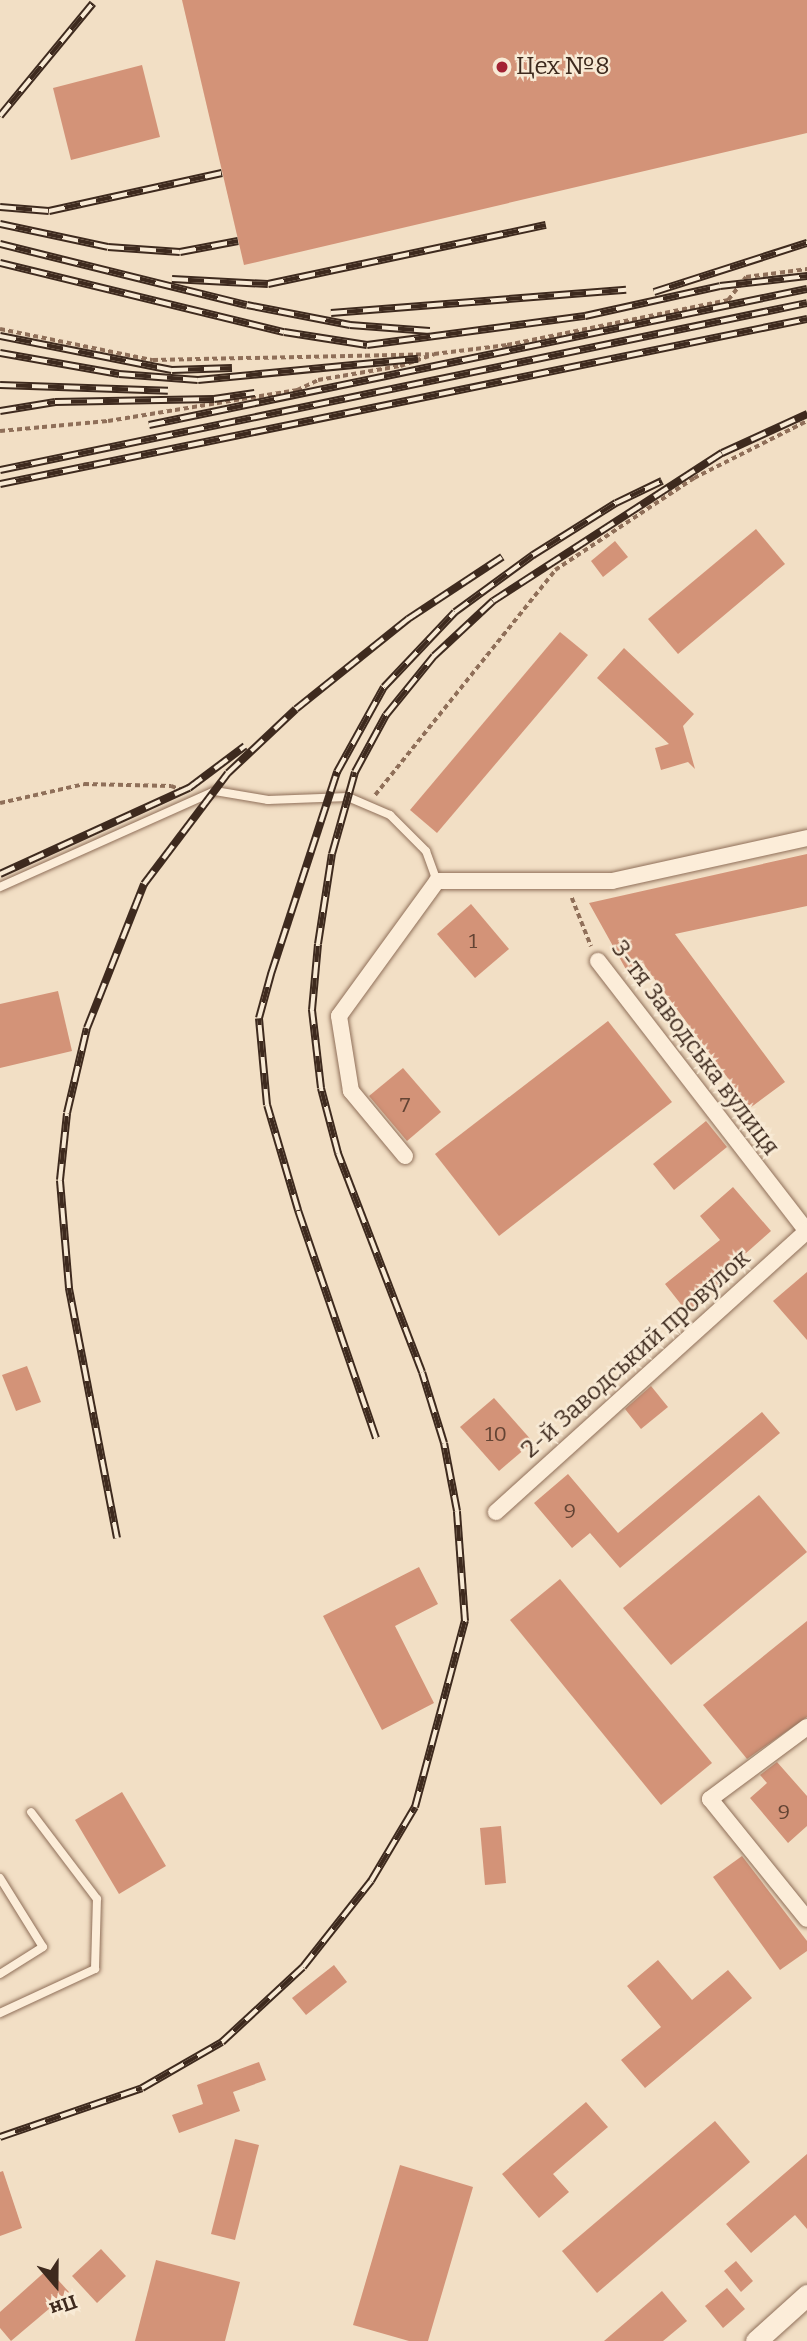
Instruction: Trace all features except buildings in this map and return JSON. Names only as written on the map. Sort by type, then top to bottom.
[{"type":"street","points":[[405,1156],[351,1091],[339,1016],[437,881],[612,881],[807,838]]},
{"type":"street","name":"3-тя Заводська вулиця","points":[[598,961],[807,1231]]},
{"type":"street","name":"2-й Заводський провулок","points":[[496,1512],[807,1231]]},
{"type":"street","points":[[807,1727],[710,1799],[807,1919]]},
{"type":"street","points":[[757,2341],[807,2295]]},
{"type":"lane","points":[[0,887],[200,794],[215,791],[268,800],[348,797],[390,815],[426,851],[437,881]]},
{"type":"lane","points":[[0,2013],[96,1969],[97,1899],[32,1812]]},
{"type":"lane","points":[[0,1878],[43,1947],[0,1974]]},
{"type":"path","points":[[0,329],[153,360],[434,354],[508,345],[728,300],[746,277],[807,269]]},
{"type":"path","points":[[0,430],[108,421],[258,397],[297,390],[318,380],[400,366],[434,354]]},
{"type":"path","points":[[367,805],[555,570],[694,478],[807,421]]},
{"type":"path","points":[[0,803],[84,784],[171,786],[200,794]]},
{"type":"path","name":"3-тя Заводська вулиця","points":[[566,881],[598,961]]},
{"type":"railway","points":[[0,116],[93,3]]},
{"type":"railway","points":[[0,207],[49,211],[222,173]]},
{"type":"railway","points":[[0,224],[108,247],[180,252],[238,241]]},
{"type":"railway","points":[[172,279],[268,284],[546,225]]},
{"type":"railway","points":[[654,292],[807,243]]},
{"type":"railway","points":[[0,244],[247,305],[350,325],[430,331]]},
{"type":"railway","points":[[0,263],[284,332],[367,345],[585,316],[720,286],[807,276]]},
{"type":"railway","points":[[149,425],[807,289]]},
{"type":"railway","points":[[331,313],[626,290]]},
{"type":"railway","points":[[0,470],[807,303]]},
{"type":"railway","points":[[0,484],[807,319]]},
{"type":"railway","points":[[0,336],[172,370],[232,368]]},
{"type":"railway","points":[[0,353],[119,374],[198,380],[418,359]]},
{"type":"railway","points":[[0,385],[168,391]]},
{"type":"railway","points":[[0,411],[55,402],[214,399],[255,393]]},
{"type":"railway","points":[[0,2137],[142,2088],[222,2042],[303,1967],[371,1881],[415,1807],[465,1621],[457,1511],[444,1443],[422,1372],[338,1153],[321,1088],[312,1010],[318,944],[332,854],[355,772],[386,715],[434,656],[493,601],[722,453],[807,414]]},
{"type":"railway","points":[[376,1438],[298,1210],[267,1105],[259,1018],[271,974],[337,772],[384,687],[455,612],[533,555],[616,503],[662,481]]},
{"type":"railway","points":[[117,1538],[69,1288],[60,1180],[67,1113],[87,1028],[144,884],[228,773],[296,709],[408,619],[502,557]]},
{"type":"railway","points":[[0,874],[189,788],[245,746]]},
{"type":"place","name":"Цех №8","points":[[502,67]]}]
